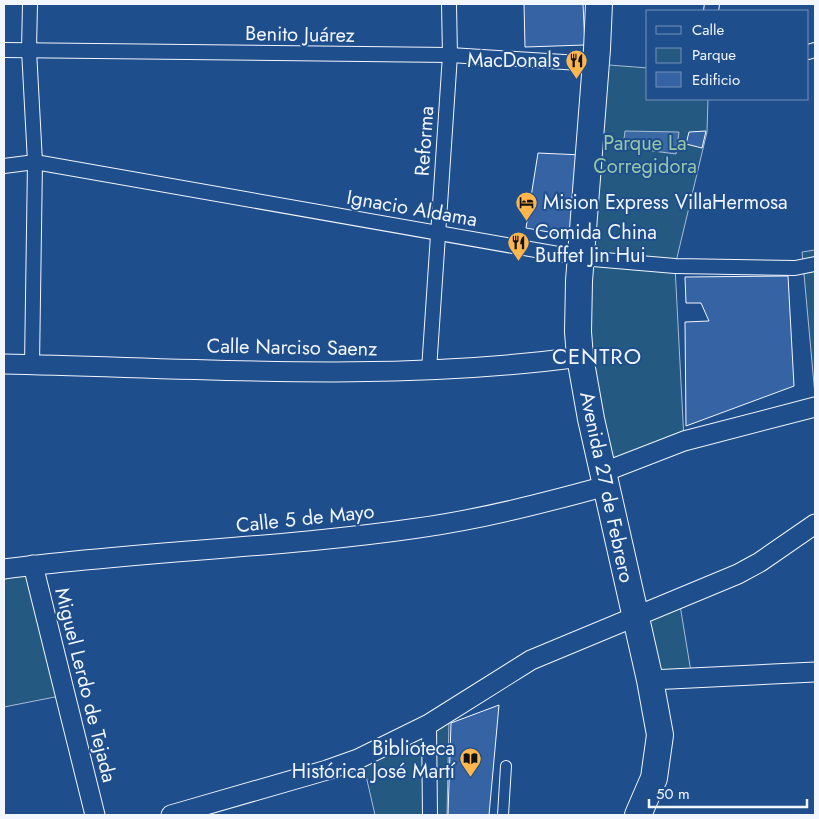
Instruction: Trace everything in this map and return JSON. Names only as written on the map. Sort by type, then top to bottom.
[{"type":"main road","name":"Avenida 27 de Febrero","points":[[598,4],[596,64],[581,258],[580,357],[650,680],[660,735],[660,750],[654,778],[638,815]]},
{"type":"street","points":[[30,4],[29,50],[35,162],[32,365]]},
{"type":"street","name":"Reforma","points":[[429,370],[450,55],[449,4]]},
{"type":"street","name":"Benito Juárez","points":[[4,50],[450,55],[596,64]]},
{"type":"street","name":"Ignacio Aldama","points":[[4,166],[35,162],[581,258],[685,266],[795,268],[815,264]]},
{"type":"street","name":"Calle Narciso Saenz","points":[[4,364],[338,372],[504,366],[580,357]]},
{"type":"street","name":"Calle 5 de Mayo","points":[[4,569],[227,549],[419,528],[516,510],[605,479],[684,441],[815,407]]},
{"type":"street","points":[[170,815],[335,768],[429,724],[530,660],[738,574],[766,558],[815,524]]},
{"type":"street","name":"Miguel Lerdo de Tejada","points":[[33,565],[95,815]]},
{"type":"street","points":[[650,680],[815,672]]},
{"type":"street","points":[[429,724],[430,815]]},
{"type":"lane","points":[[502,815],[506,766]]},
{"type":"green space","name":"Parque La Corregidora","points":[[596,64],[646,68],[646,100],[708,100],[707,132],[675,266],[684,441],[604,472],[580,357]]},
{"type":"green space","points":[[815,250],[815,395],[802,252]]},
{"type":"green space","points":[[33,565],[65,695],[4,707],[4,569]]},
{"type":"green space","points":[[679,599],[692,678],[650,680],[635,616]]},
{"type":"green space","points":[[449,720],[447,815],[375,815],[364,767],[425,736]]},
{"type":"shaded area","points":[[625,131],[679,132],[676,154],[623,147]]},
{"type":"building","points":[[524,4],[583,4],[585,45],[525,47]]},
{"type":"building","points":[[706,131],[702,148],[686,144],[689,132]]},
{"type":"building","points":[[538,153],[582,155],[577,237],[526,228]]},
{"type":"building","points":[[788,276],[794,386],[686,426],[685,322],[709,321],[701,303],[686,303],[685,277]]},
{"type":"building","name":"Biblioteca Histórica José Martí","points":[[499,705],[489,815],[448,815],[451,723]]},
{"type":"place","name":"MacDonals","points":[[576,79]]},
{"type":"place","name":"Mision Express VillaHermosa","points":[[527,221]]},
{"type":"place","name":"Comida China Buffet Jin Hui","points":[[519,262]]},
{"type":"place","name":"Biblioteca Histórica José Martí","points":[[471,778]]},
{"type":"district","name":"CENTRO","points":[[597,356]]}]
